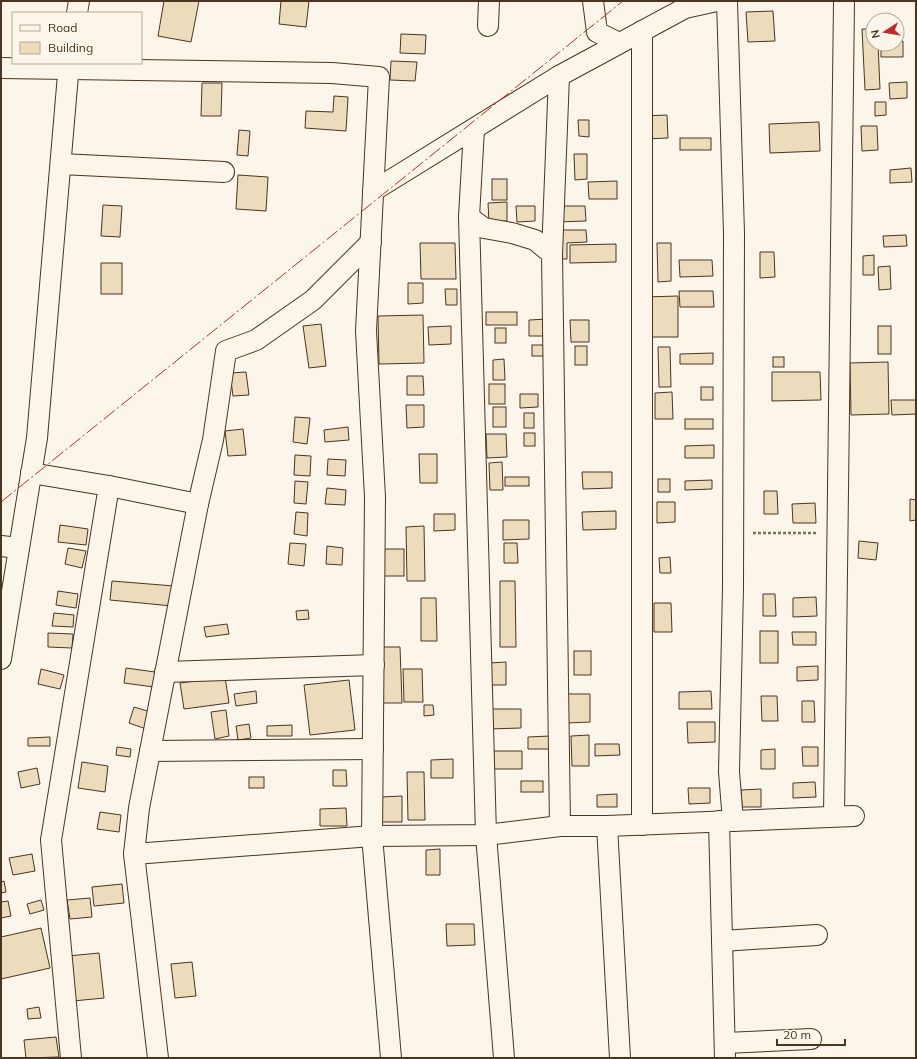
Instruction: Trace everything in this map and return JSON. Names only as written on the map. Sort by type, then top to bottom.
[{"type":"street","points":[[77,12],[79,1]]},
{"type":"street","points":[[488,26],[489,1]]},
{"type":"street","points":[[593,1],[597,32],[619,43]]},
{"type":"street","points":[[373,192],[559,76],[685,8],[717,1]]},
{"type":"street","points":[[727,1],[734,233],[733,533],[729,772],[722,941],[725,1050],[811,1039]]},
{"type":"street","points":[[834,816],[844,1]]},
{"type":"street","points":[[642,31],[642,825]]},
{"type":"street","points":[[1,68],[69,66],[332,73],[379,77],[366,331],[375,497],[372,836],[391,1058]]},
{"type":"street","points":[[1,659],[10,547],[31,473],[37,438],[69,66]]},
{"type":"street","points":[[559,76],[552,254],[560,826]]},
{"type":"street","points":[[474,129],[469,216],[486,835],[504,1058]]},
{"type":"street","points":[[61,164],[224,172]]},
{"type":"street","points":[[469,216],[484,228],[512,233],[535,240],[552,254]]},
{"type":"street","points":[[158,1058],[134,854],[139,808],[198,504],[213,440],[226,351],[256,340],[313,300],[371,242]]},
{"type":"street","points":[[31,473],[108,486],[198,504]]},
{"type":"street","points":[[71,1058],[51,840],[108,486]]},
{"type":"street","points":[[165,672],[374,665]]},
{"type":"street","points":[[150,751],[373,749]]},
{"type":"street","points":[[134,854],[372,836],[486,835],[560,826],[642,825],[854,816]]},
{"type":"street","points":[[607,826],[620,1058]]},
{"type":"street","points":[[722,941],[817,935]]},
{"type":"path","points":[[733,533],[837,533]]},
{"type":"building","points":[[164,1],[199,1],[191,42],[158,36]]},
{"type":"building","points":[[281,1],[309,1],[306,27],[279,24]]},
{"type":"building","points":[[773,11],[775,41],[748,42],[746,12]]},
{"type":"building","points":[[862,29],[865,29],[865,52],[878,52],[880,89],[865,90]]},
{"type":"building","points":[[401,34],[426,35],[425,54],[400,53]]},
{"type":"building","points":[[881,52],[903,52],[903,57],[881,57]]},
{"type":"building","points":[[391,61],[417,62],[415,81],[390,80]]},
{"type":"building","points":[[907,82],[907,98],[890,99],[889,83]]},
{"type":"building","points":[[202,83],[222,83],[221,116],[201,116]]},
{"type":"building","points":[[334,96],[348,97],[346,131],[305,128],[306,111],[333,112]]},
{"type":"building","points":[[875,102],[886,102],[886,115],[875,116]]},
{"type":"building","points":[[667,115],[668,138],[644,139],[643,116]]},
{"type":"building","points":[[578,120],[589,120],[589,137],[579,136]]},
{"type":"building","points":[[819,122],[820,151],[770,153],[769,124]]},
{"type":"building","points":[[861,126],[877,126],[878,150],[862,151]]},
{"type":"building","points":[[239,130],[250,131],[248,156],[237,155]]},
{"type":"building","points":[[680,138],[711,138],[711,150],[680,150]]},
{"type":"building","points":[[574,154],[587,154],[587,179],[575,180]]},
{"type":"building","points":[[911,168],[912,182],[890,183],[890,170]]},
{"type":"building","points":[[238,175],[268,177],[266,211],[236,209]]},
{"type":"building","points":[[492,179],[507,179],[507,200],[492,200]]},
{"type":"building","points":[[617,181],[617,199],[589,199],[588,182]]},
{"type":"building","points":[[507,202],[507,221],[489,222],[488,203]]},
{"type":"building","points":[[103,205],[122,206],[120,237],[101,236]]},
{"type":"building","points":[[516,206],[535,206],[535,221],[517,222]]},
{"type":"building","points":[[557,206],[585,206],[586,221],[557,222]]},
{"type":"building","points":[[557,230],[586,230],[587,242],[567,243],[567,259],[557,259]]},
{"type":"building","points":[[906,235],[907,246],[884,247],[883,236]]},
{"type":"building","points":[[420,243],[455,243],[456,279],[421,279]]},
{"type":"building","points":[[657,243],[671,243],[671,281],[658,282]]},
{"type":"building","points":[[616,244],[616,262],[570,263],[570,245]]},
{"type":"building","points":[[760,252],[774,252],[775,277],[760,278]]},
{"type":"building","points":[[874,255],[874,275],[863,275],[863,256]]},
{"type":"building","points":[[679,260],[712,260],[713,276],[680,277]]},
{"type":"building","points":[[101,263],[122,263],[122,294],[101,294]]},
{"type":"building","points":[[890,266],[891,289],[879,290],[878,267]]},
{"type":"building","points":[[408,283],[423,283],[423,303],[408,304]]},
{"type":"building","points":[[445,289],[457,289],[457,305],[446,305]]},
{"type":"building","points":[[679,291],[713,291],[714,307],[680,307]]},
{"type":"building","points":[[678,296],[678,337],[645,337],[644,297]]},
{"type":"building","points":[[486,312],[517,312],[517,325],[486,325]]},
{"type":"building","points":[[423,315],[424,363],[379,364],[378,316]]},
{"type":"building","points":[[548,319],[548,336],[529,336],[529,320]]},
{"type":"building","points":[[570,320],[589,320],[589,342],[571,342]]},
{"type":"building","points":[[321,324],[326,366],[309,368],[303,326]]},
{"type":"building","points":[[451,326],[451,344],[429,345],[428,327]]},
{"type":"building","points":[[878,326],[891,326],[891,354],[878,354]]},
{"type":"building","points":[[495,328],[506,328],[506,343],[495,343]]},
{"type":"building","points":[[532,345],[547,345],[547,356],[532,356]]},
{"type":"building","points":[[575,346],[587,346],[587,365],[575,365]]},
{"type":"building","points":[[658,347],[670,347],[671,387],[659,387]]},
{"type":"building","points":[[713,353],[713,364],[680,364],[680,354]]},
{"type":"building","points":[[773,357],[784,357],[784,367],[773,367]]},
{"type":"building","points":[[504,359],[505,380],[493,380],[493,360]]},
{"type":"building","points":[[888,362],[889,414],[851,415],[850,363]]},
{"type":"building","points":[[246,372],[249,395],[233,396],[230,373]]},
{"type":"building","points":[[772,372],[820,372],[821,400],[772,401]]},
{"type":"building","points":[[407,376],[423,376],[424,395],[407,395]]},
{"type":"building","points":[[489,384],[505,384],[505,404],[489,404]]},
{"type":"building","points":[[701,387],[713,387],[713,400],[701,400]]},
{"type":"building","points":[[672,392],[673,419],[655,419],[655,393]]},
{"type":"building","points":[[520,394],[538,394],[538,407],[520,408]]},
{"type":"building","points":[[891,400],[916,400],[916,414],[892,415]]},
{"type":"building","points":[[406,405],[424,405],[424,427],[407,428]]},
{"type":"building","points":[[493,407],[506,407],[506,427],[493,427]]},
{"type":"building","points":[[524,413],[534,413],[534,428],[524,428]]},
{"type":"building","points":[[295,417],[310,418],[307,444],[293,442]]},
{"type":"building","points":[[685,419],[713,419],[713,429],[685,429]]},
{"type":"building","points":[[348,427],[349,440],[325,442],[324,430]]},
{"type":"building","points":[[243,429],[246,455],[228,456],[225,431]]},
{"type":"building","points":[[524,433],[535,433],[535,446],[524,446]]},
{"type":"building","points":[[486,434],[506,434],[507,457],[487,458]]},
{"type":"building","points":[[714,445],[714,458],[685,458],[685,446]]},
{"type":"building","points":[[419,454],[437,454],[437,483],[420,483]]},
{"type":"building","points":[[295,455],[311,456],[310,476],[294,475]]},
{"type":"building","points":[[328,459],[346,460],[345,476],[327,475]]},
{"type":"building","points":[[502,462],[503,490],[490,490],[489,463]]},
{"type":"building","points":[[582,472],[612,472],[612,488],[583,489]]},
{"type":"building","points":[[505,477],[529,477],[529,486],[505,486]]},
{"type":"building","points":[[658,479],[670,479],[670,492],[658,492]]},
{"type":"building","points":[[712,480],[712,489],[685,490],[685,481]]},
{"type":"building","points":[[295,481],[308,482],[306,504],[294,503]]},
{"type":"building","points":[[327,488],[346,490],[345,505],[325,504]]},
{"type":"building","points":[[764,491],[777,491],[778,514],[764,514]]},
{"type":"building","points":[[910,499],[916,500],[916,520],[910,521]]},
{"type":"building","points":[[657,502],[675,502],[675,522],[657,523]]},
{"type":"building","points":[[815,503],[816,523],[793,523],[792,504]]},
{"type":"building","points":[[616,511],[616,529],[583,530],[582,512]]},
{"type":"building","points":[[296,512],[308,513],[307,536],[294,534]]},
{"type":"building","points":[[434,514],[455,514],[455,530],[434,531]]},
{"type":"building","points":[[503,520],[529,520],[529,539],[503,540]]},
{"type":"building","points":[[60,525],[88,529],[86,545],[58,542]]},
{"type":"building","points":[[424,526],[425,581],[407,581],[406,527]]},
{"type":"building","points":[[859,541],[878,543],[876,560],[858,558]]},
{"type":"building","points":[[290,543],[306,544],[304,566],[288,564]]},
{"type":"building","points":[[504,543],[517,543],[518,563],[504,563]]},
{"type":"building","points":[[327,546],[343,548],[342,565],[326,564]]},
{"type":"building","points":[[68,548],[86,551],[82,568],[65,564]]},
{"type":"building","points":[[382,549],[404,549],[404,576],[382,576]]},
{"type":"building","points":[[670,557],[671,573],[660,573],[659,558]]},
{"type":"building","points":[[112,581],[174,586],[172,606],[110,600]]},
{"type":"building","points":[[500,581],[515,581],[516,647],[500,647]]},
{"type":"building","points":[[58,591],[78,594],[76,608],[56,605]]},
{"type":"building","points":[[763,594],[775,594],[776,616],[763,616]]},
{"type":"building","points":[[816,597],[817,616],[793,617],[793,598]]},
{"type":"building","points":[[421,598],[436,598],[437,641],[421,641]]},
{"type":"building","points":[[654,603],[671,603],[672,632],[654,632]]},
{"type":"building","points":[[308,610],[309,619],[297,620],[296,611]]},
{"type":"building","points":[[54,613],[74,615],[73,627],[52,626]]},
{"type":"building","points":[[227,624],[229,634],[206,637],[204,627]]},
{"type":"building","points":[[760,631],[778,631],[778,663],[760,663]]},
{"type":"building","points":[[792,632],[816,632],[816,645],[793,645]]},
{"type":"building","points":[[48,633],[73,634],[72,648],[48,647]]},
{"type":"building","points":[[382,647],[400,647],[402,703],[383,703]]},
{"type":"building","points":[[574,651],[591,651],[591,675],[574,675]]},
{"type":"building","points":[[506,662],[506,685],[490,685],[490,663]]},
{"type":"building","points":[[818,666],[818,680],[797,681],[797,667]]},
{"type":"building","points":[[126,668],[155,672],[154,687],[124,683]]},
{"type":"building","points":[[41,669],[64,675],[60,689],[38,684]]},
{"type":"building","points":[[403,669],[422,669],[423,702],[404,702]]},
{"type":"building","points":[[225,677],[229,703],[184,709],[180,683]]},
{"type":"building","points":[[349,680],[355,730],[310,735],[304,685]]},
{"type":"building","points":[[256,691],[257,703],[236,706],[234,694]]},
{"type":"building","points":[[711,691],[712,709],[679,709],[679,692]]},
{"type":"building","points":[[566,694],[590,694],[590,722],[567,723]]},
{"type":"building","points":[[761,696],[777,696],[778,721],[762,721]]},
{"type":"building","points":[[802,701],[814,701],[815,722],[802,722]]},
{"type":"building","points":[[424,705],[433,705],[434,715],[424,716]]},
{"type":"building","points":[[134,707],[154,713],[149,730],[129,723]]},
{"type":"building","points":[[488,709],[521,709],[521,728],[488,729]]},
{"type":"building","points":[[226,710],[229,736],[215,739],[211,712]]},
{"type":"building","points":[[687,722],[715,722],[715,742],[688,743]]},
{"type":"building","points":[[249,724],[251,738],[238,740],[236,726]]},
{"type":"building","points":[[292,725],[292,736],[267,736],[267,726]]},
{"type":"building","points":[[589,735],[589,766],[572,766],[571,736]]},
{"type":"building","points":[[550,736],[550,749],[528,749],[528,737]]},
{"type":"building","points":[[50,737],[50,746],[28,746],[28,738]]},
{"type":"building","points":[[595,744],[619,744],[620,755],[595,756]]},
{"type":"building","points":[[117,747],[131,749],[130,757],[116,755]]},
{"type":"building","points":[[802,747],[818,747],[818,766],[803,766]]},
{"type":"building","points":[[775,749],[775,769],[761,769],[761,750]]},
{"type":"building","points":[[489,751],[522,751],[522,769],[490,769]]},
{"type":"building","points":[[453,759],[453,778],[431,778],[431,760]]},
{"type":"building","points":[[82,762],[108,766],[105,792],[78,788]]},
{"type":"building","points":[[37,768],[40,784],[21,788],[18,772]]},
{"type":"building","points":[[333,770],[346,770],[347,786],[333,786]]},
{"type":"building","points":[[407,772],[424,772],[425,820],[408,820]]},
{"type":"building","points":[[249,777],[264,777],[264,788],[249,788]]},
{"type":"building","points":[[521,781],[543,781],[543,792],[521,792]]},
{"type":"building","points":[[815,782],[816,797],[793,798],[793,783]]},
{"type":"building","points":[[688,788],[710,788],[710,803],[689,804]]},
{"type":"building","points":[[761,789],[761,807],[742,807],[741,790]]},
{"type":"building","points":[[617,794],[617,807],[597,807],[597,795]]},
{"type":"building","points":[[402,796],[402,822],[382,822],[381,797]]},
{"type":"building","points":[[346,808],[347,826],[320,826],[320,809]]},
{"type":"building","points":[[100,812],[121,815],[119,832],[97,829]]},
{"type":"building","points":[[440,849],[440,875],[426,875],[426,850]]},
{"type":"building","points":[[32,854],[35,871],[13,875],[9,858]]},
{"type":"building","points":[[4,881],[6,892],[1,893],[1,882]]},
{"type":"building","points":[[122,884],[124,903],[94,906],[92,887]]},
{"type":"building","points":[[90,898],[92,917],[70,919],[67,900]]},
{"type":"building","points":[[41,900],[44,910],[30,914],[27,904]]},
{"type":"building","points":[[8,901],[11,916],[1,918],[1,902]]},
{"type":"building","points":[[446,924],[474,924],[475,945],[447,946]]},
{"type":"building","points":[[41,928],[50,968],[1,979],[1,937]]},
{"type":"building","points":[[99,953],[104,998],[73,1001],[68,956]]},
{"type":"building","points":[[192,962],[196,996],[175,998],[171,964]]},
{"type":"building","points":[[39,1007],[41,1018],[28,1019],[27,1009]]},
{"type":"building","points":[[56,1037],[59,1057],[26,1058],[24,1040]]},
{"type":"power","points":[[1,502],[623,1]]}]
